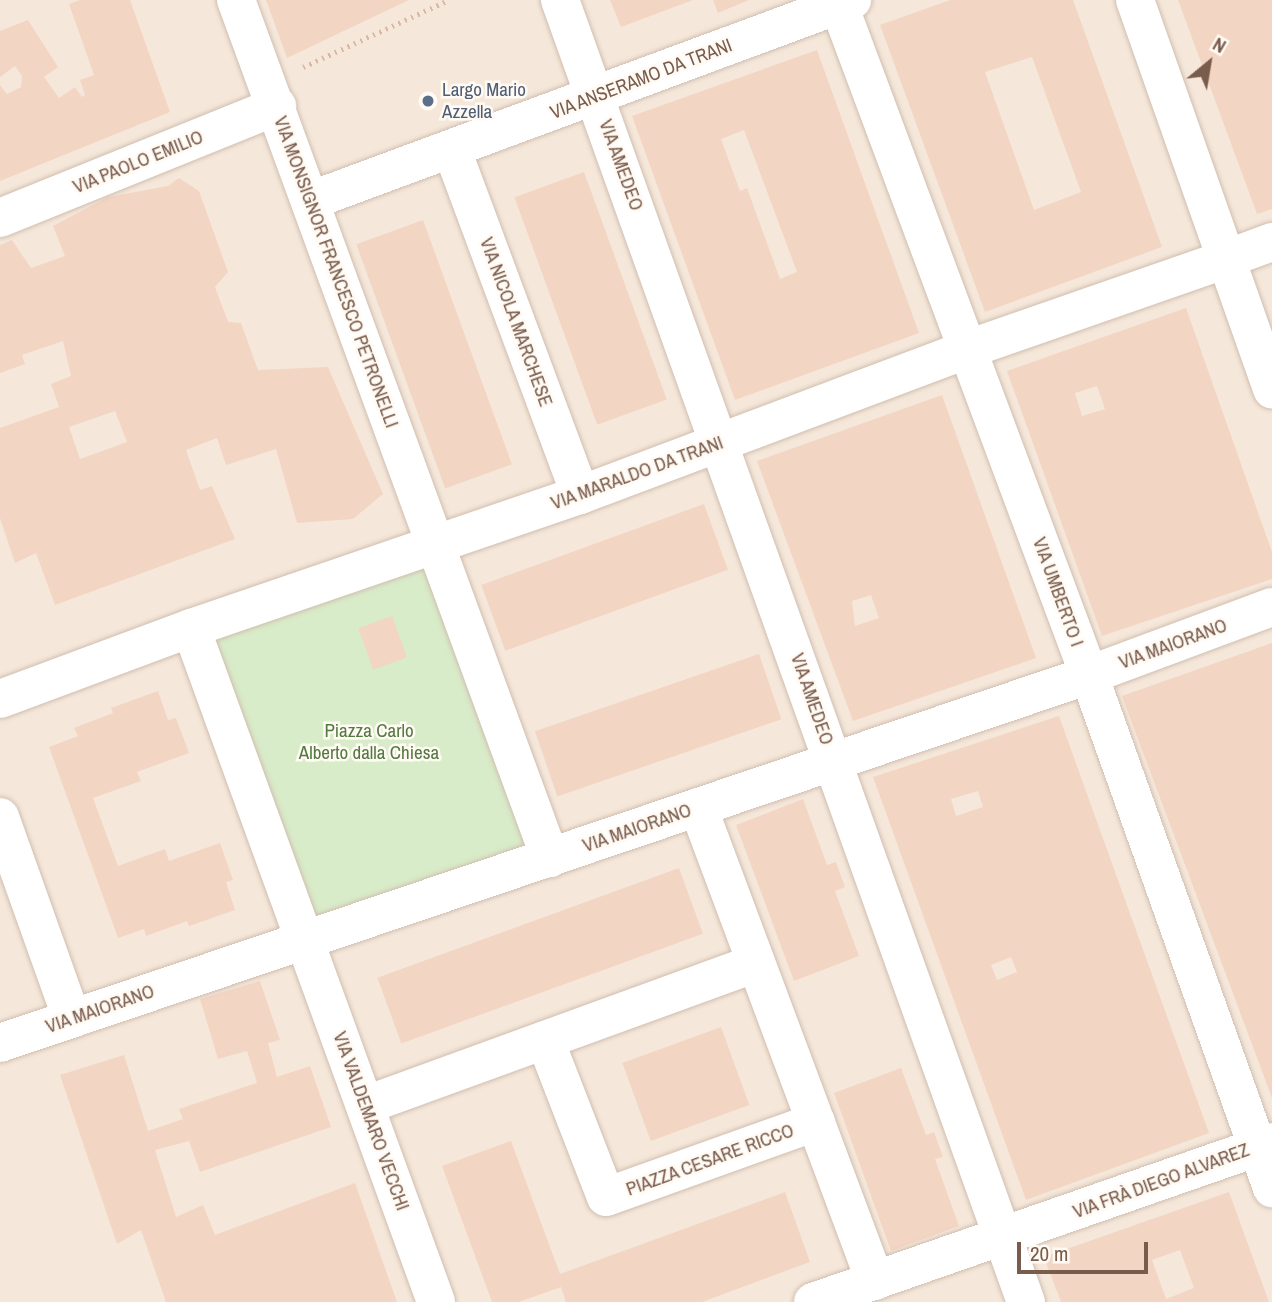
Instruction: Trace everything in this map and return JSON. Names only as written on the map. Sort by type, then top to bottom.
[{"type":"street","name":"VIA MONSIGNOR FRANCESCO PETRONELLI","points":[[236,0],[312,200],[433,545]]},
{"type":"street","points":[[560,0],[596,96]]},
{"type":"street","points":[[1135,0],[1272,390]]},
{"type":"street","name":"VIA ANSERAMO DA TRANI","points":[[312,200],[452,150],[842,2]]},
{"type":"street","name":"VIA UMBERTO I","points":[[842,2],[1265,1145],[1272,1188]]},
{"type":"street","name":"VIA PAOLO EMILIO","points":[[0,218],[272,95]]},
{"type":"street","name":"VIA AMEDEO","points":[[596,96],[1027,1302]]},
{"type":"street","name":"VIA NICOLA MARCHESE","points":[[452,150],[580,495]]},
{"type":"street","name":"VIA MARALDO DA TRANI","points":[[0,699],[191,628],[580,495],[968,348],[1272,242]]},
{"type":"street","points":[[433,545],[550,858]]},
{"type":"street","name":"VIA MAIORANO","points":[[0,1043],[1089,675],[1272,607]]},
{"type":"street","points":[[191,628],[307,939]]},
{"type":"street","name":"PIAZZA CESARE RICCO","points":[[698,807],[875,1281]]},
{"type":"street","points":[[0,817],[72,1019]]},
{"type":"street","name":"VIA VALDEMARO VECCHI","points":[[307,939],[436,1302]]},
{"type":"street","points":[[366,1105],[756,963]]},
{"type":"street","name":"PIAZZA CESARE RICCO","points":[[545,1040],[606,1197],[816,1122]]},
{"type":"street","name":"VIA FRÀ DIEGO ALVAREZ","points":[[813,1302],[1265,1145]]},
{"type":"path","points":[[272,95],[449,0]]},
{"type":"shaded area","points":[[0,0],[1272,0],[1272,1302],[0,1302]]},
{"type":"green space","name":"Piazza Carlo Alberto dalla Chiesa","points":[[427,557],[533,848],[313,928],[207,637]]},
{"type":"building","points":[[80,0],[130,0],[170,112],[0,181],[0,85],[7,94],[21,87],[22,76],[15,66],[0,77],[0,31],[28,20],[58,67],[44,77],[59,98],[75,87],[82,97],[85,95],[80,80],[94,75],[69,4]]},
{"type":"building","points":[[266,0],[409,0],[287,58]]},
{"type":"building","points":[[610,0],[693,0],[621,27]]},
{"type":"building","points":[[713,0],[749,0],[718,13]]},
{"type":"building","points":[[950,0],[1073,0],[1162,247],[985,312],[880,25]],"holes":[[[1032,57],[1081,192],[1034,210],[985,72]]]},
{"type":"building","points":[[1178,0],[1272,0],[1272,209],[1257,214]]},
{"type":"building","points":[[817,50],[919,333],[735,400],[632,116]],"holes":[[[744,130],[797,272],[780,279],[747,188],[740,191],[721,139]]]},
{"type":"building","points":[[584,172],[667,399],[597,425],[514,197]]},
{"type":"building","points":[[179,178],[199,191],[228,272],[215,287],[228,322],[241,323],[258,370],[328,367],[383,494],[353,519],[297,523],[276,449],[226,465],[217,438],[186,450],[200,490],[212,486],[235,539],[55,605],[36,553],[15,563],[0,518],[0,428],[59,407],[51,384],[71,376],[63,341],[22,355],[25,364],[0,373],[0,245],[12,240],[31,268],[65,256],[53,226],[108,197],[168,186]],"holes":[[[115,411],[127,442],[80,459],[69,427]]]},
{"type":"building","points":[[423,220],[512,464],[445,489],[356,244]]},
{"type":"building","points":[[1186,308],[1272,552],[1272,579],[1102,636],[1007,371]],"holes":[[[1097,386],[1105,409],[1082,416],[1075,393]]]},
{"type":"building","points":[[942,395],[1036,658],[853,721],[757,461]],"holes":[[[871,595],[879,618],[855,626],[852,601]]]},
{"type":"building","points":[[704,504],[728,570],[505,651],[481,585]]},
{"type":"building","points":[[392,616],[407,657],[373,670],[358,628]]},
{"type":"building","points":[[1272,643],[1272,1098],[1122,696]]},
{"type":"building","points":[[759,654],[781,719],[557,796],[535,731]]},
{"type":"building","points":[[158,691],[168,720],[176,718],[189,753],[137,772],[141,781],[93,798],[118,866],[165,849],[169,861],[220,843],[233,880],[226,882],[235,910],[189,926],[187,921],[146,936],[144,929],[118,938],[49,747],[78,736],[74,728],[113,713],[111,708]]},
{"type":"building","points":[[1059,716],[1209,1133],[1026,1200],[873,777]],"holes":[[[978,791],[983,807],[956,816],[951,799]],[[1011,957],[1017,972],[997,980],[991,965]]]},
{"type":"building","points":[[803,799],[827,865],[836,862],[845,887],[835,891],[859,956],[794,981],[736,825]]},
{"type":"building","points":[[679,868],[703,934],[401,1044],[377,978]]},
{"type":"building","points":[[260,981],[280,1040],[268,1043],[277,1077],[310,1066],[331,1127],[200,1172],[189,1141],[155,1150],[176,1217],[203,1205],[215,1235],[355,1183],[397,1302],[166,1302],[141,1230],[117,1244],[60,1075],[124,1055],[148,1131],[183,1119],[179,1109],[257,1083],[247,1051],[218,1059],[200,999]]},
{"type":"building","points":[[721,1027],[749,1105],[651,1141],[622,1063]]},
{"type":"building","points":[[901,1068],[926,1135],[934,1132],[943,1157],[935,1159],[959,1226],[891,1251],[834,1093]]},
{"type":"building","points":[[511,1141],[560,1274],[785,1192],[810,1262],[702,1302],[566,1302],[561,1287],[519,1302],[492,1302],[442,1166]]},
{"type":"building","points":[[1229,1192],[1269,1302],[1061,1302],[1044,1257]],"holes":[[[1180,1250],[1194,1288],[1166,1299],[1152,1260]]]},
{"type":"place","name":"Largo Mario Azzella","points":[[428,101]]}]
